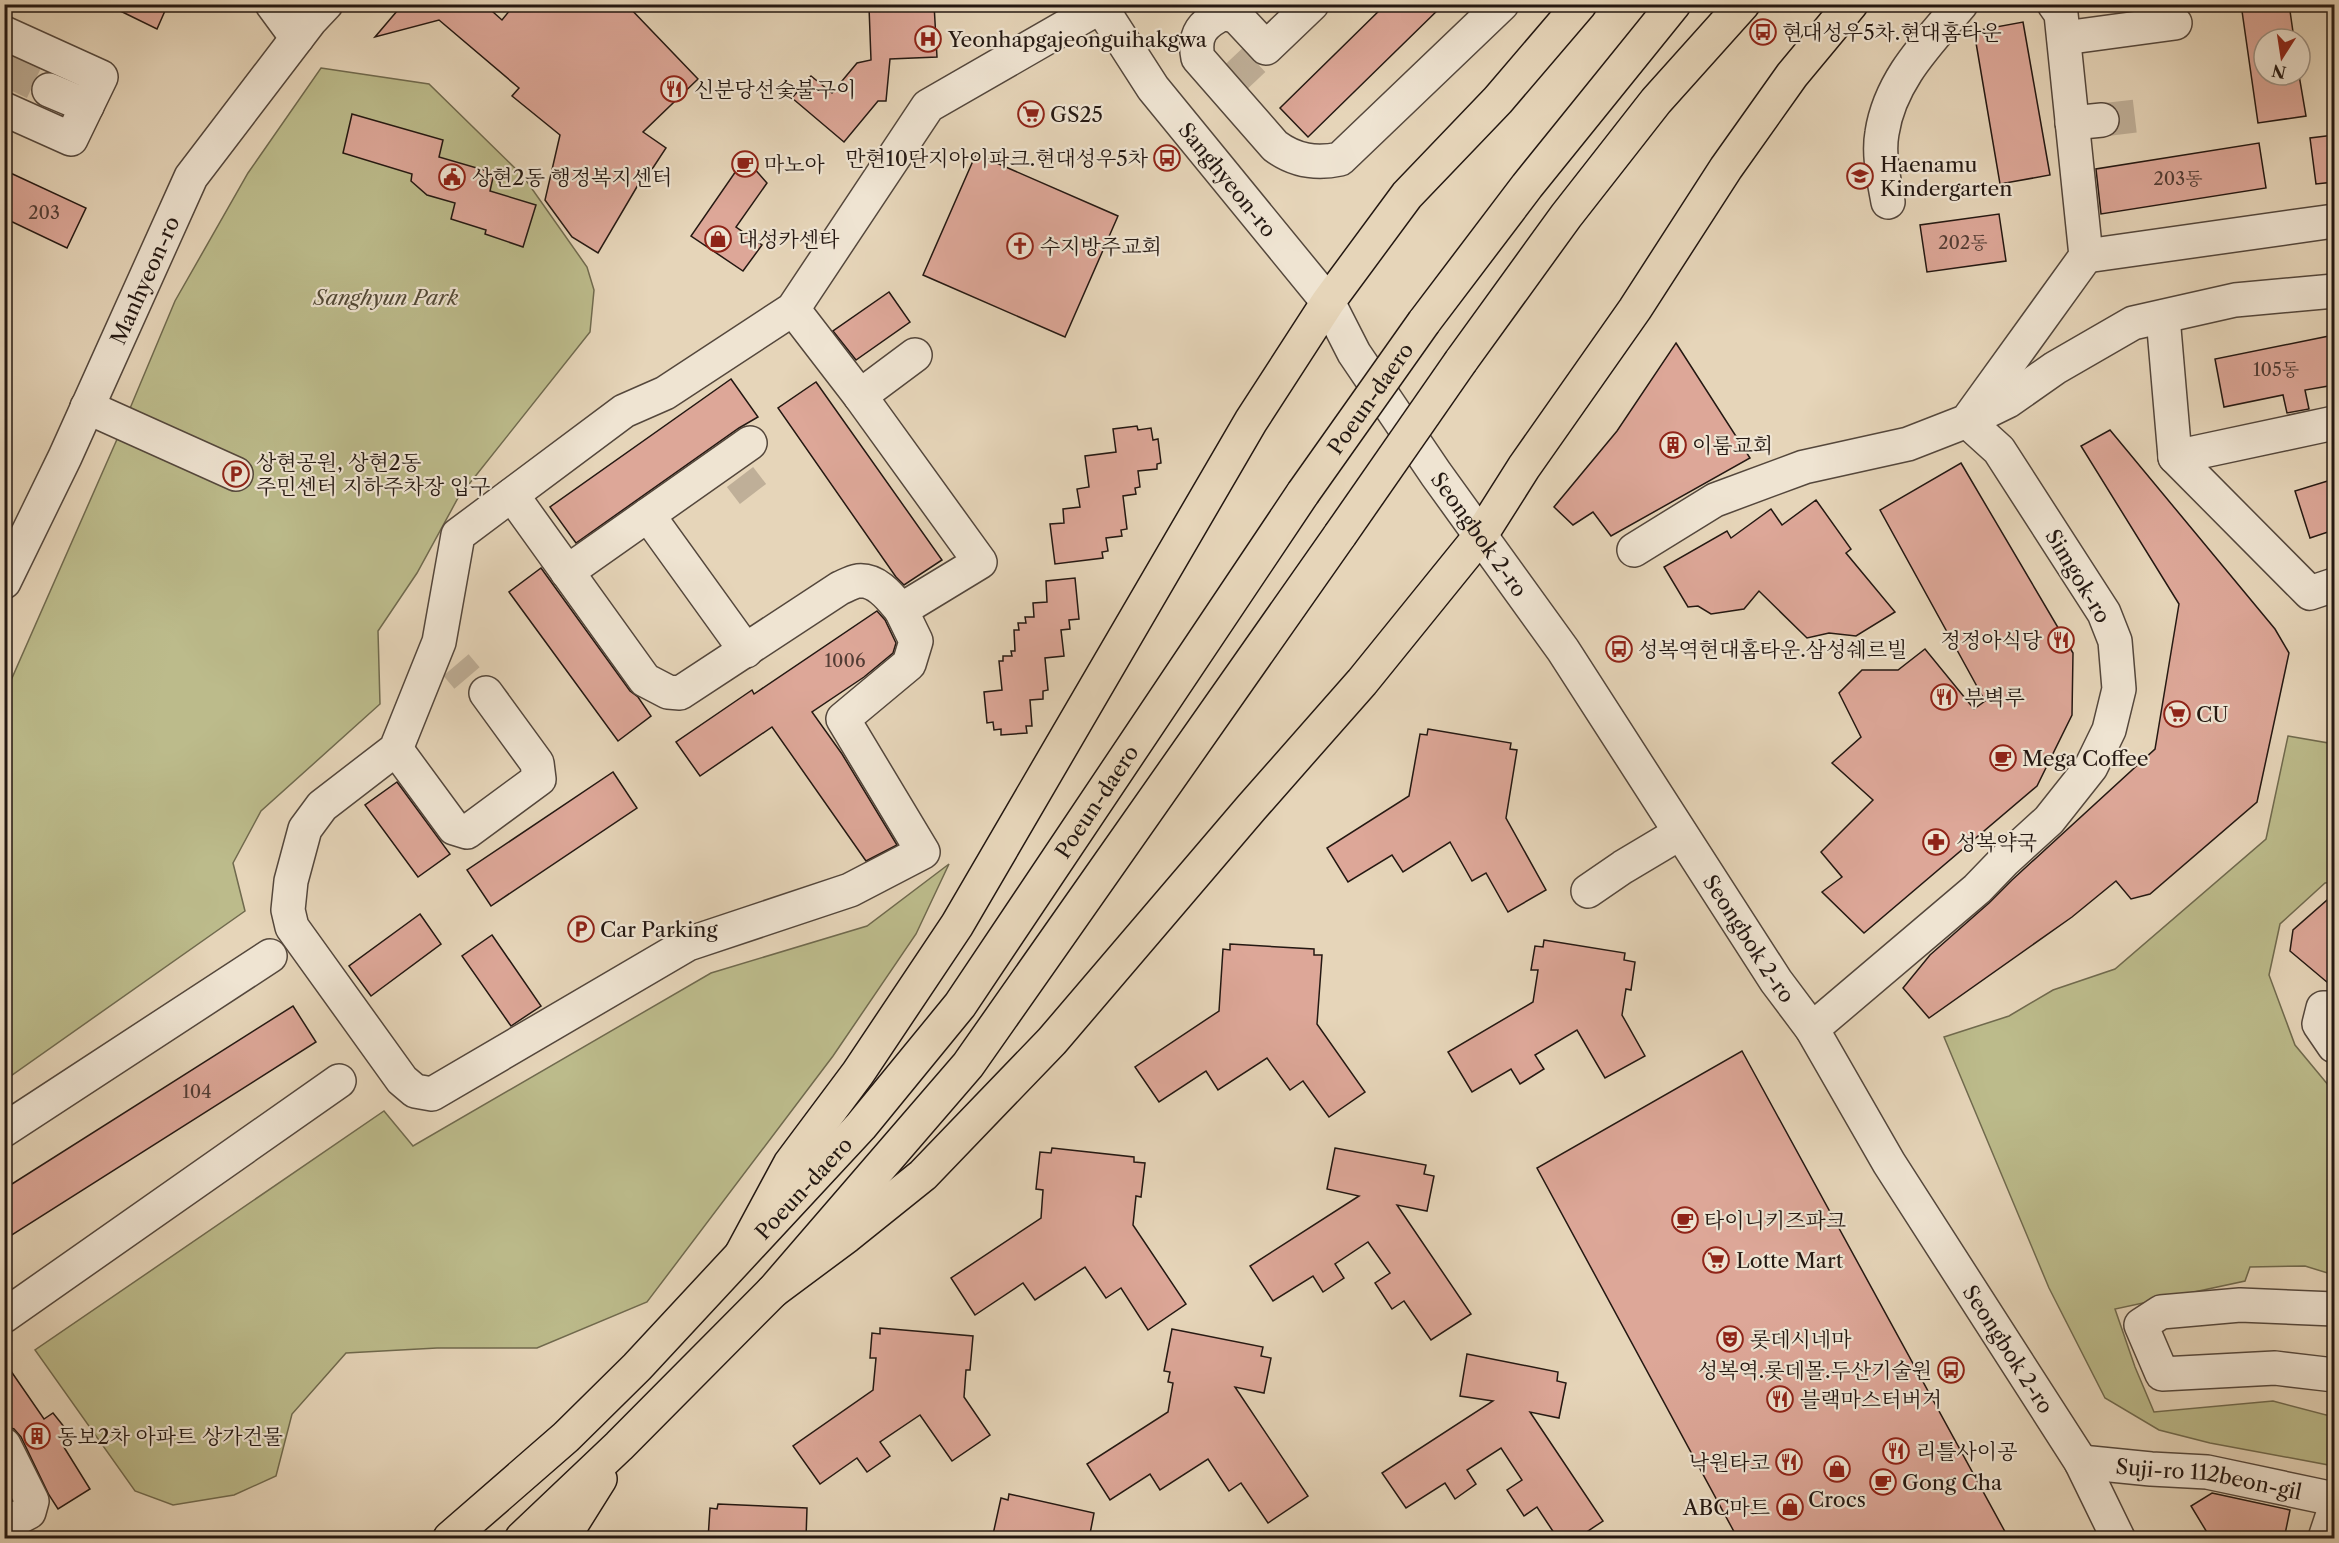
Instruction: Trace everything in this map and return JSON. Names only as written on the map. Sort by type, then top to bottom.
[{"type":"main road","points":[[742,1253],[790,1164],[858,1073],[957,925],[1245,431],[1328,302],[1407,195],[1498,100],[1580,4]]},
{"type":"main road","name":"Poeun-daero","points":[[450,1539],[566,1437],[637,1367],[861,1126],[960,1005],[1303,493],[1431,312],[1527,186],[1674,4]]},
{"type":"main road","name":"Poeun-daero","points":[[522,1539],[619,1446],[773,1291],[968,1065],[1566,216],[1656,101],[1743,4]]},
{"type":"main road","points":[[773,1291],[923,1175],[1052,1041],[1362,682],[1481,535],[1524,467],[1635,309],[1726,168],[1792,75],[1851,4]]},
{"type":"main road","points":[[563,1539],[619,1446]]},
{"type":"street","points":[[272,4],[297,38]]},
{"type":"street","name":"Manhyeon-ro","points":[[4,582],[87,407],[191,177],[297,38],[326,4]]},
{"type":"street","points":[[1312,4],[1260,54],[1237,17],[1224,14],[1213,18],[1197,36],[1196,47],[1198,58],[1266,136],[1285,153],[1315,162],[1340,159],[1502,4]]},
{"type":"street","points":[[1887,202],[1882,167],[1882,134],[1889,106],[1901,77],[1961,4]]},
{"type":"street","points":[[1967,421],[2086,256],[2087,122],[2064,38],[2061,14],[2054,4]]},
{"type":"street","points":[[512,495],[645,680],[668,692],[680,693],[840,588],[860,581],[876,585],[890,596],[901,610],[916,641],[909,664],[843,719],[922,852],[850,890],[688,944],[432,1094],[415,1091],[402,1080],[292,927],[288,910],[291,881],[304,829],[322,806],[396,749],[448,654],[458,535],[624,411],[665,393],[793,309],[928,106],[1099,6]]},
{"type":"street","name":"Sanghyeon-ro","points":[[1099,6],[1153,88],[1328,302],[1354,353]]},
{"type":"street","points":[[2064,38],[2175,22]]},
{"type":"street","points":[[4,33],[101,77],[71,139],[4,109]]},
{"type":"street","points":[[49,90],[87,106]]},
{"type":"street","points":[[2086,256],[2334,221]]},
{"type":"street","points":[[1634,550],[1715,500],[1804,467],[1908,444],[1967,421],[2008,401],[2055,368],[2133,323],[2235,300],[2334,291]]},
{"type":"street","points":[[793,309],[860,396],[980,562],[901,610]]},
{"type":"street","points":[[2163,316],[2175,457],[2310,593],[2334,585]]},
{"type":"street","name":"Seongbok 2-ro","points":[[1354,353],[1436,474],[1563,650],[1776,981],[1812,1029],[1889,1163],[2081,1462],[2118,1539]]},
{"type":"street","points":[[860,396],[915,355]]},
{"type":"street","points":[[87,407],[236,474]]},
{"type":"street","name":"Simgok-ro","points":[[1812,1029],[1977,889],[2049,820],[2091,767],[2109,730],[2119,689],[2115,641],[2104,613],[1999,450],[1967,421]]},
{"type":"street","points":[[2175,457],[2334,423]]},
{"type":"street","points":[[567,572],[648,515],[739,460]]},
{"type":"street","points":[[648,515],[746,651]]},
{"type":"street","points":[[396,749],[454,828],[467,832],[539,779],[537,763],[486,693]]},
{"type":"street","points":[[1588,891],[1680,833]]},
{"type":"street","points":[[4,1130],[270,956]]},
{"type":"street","points":[[2334,1008],[2323,1008],[2319,1024],[2334,1046]]},
{"type":"street","points":[[4,1316],[339,1081]]},
{"type":"street","points":[[2334,1309],[2241,1305],[2161,1312],[2141,1325],[2162,1374],[2275,1368],[2334,1375]]},
{"type":"street","points":[[4,1445],[32,1501],[29,1512],[4,1525]]},
{"type":"street","name":"Suji-ro 112beon-gil","points":[[2081,1462],[2207,1472],[2334,1499]]},
{"type":"street","points":[[2325,1539],[2334,1511]]},
{"type":"green space","name":"Sanghyun Park","points":[[321,68],[429,84],[523,176],[587,267],[594,290],[590,332],[458,498],[417,573],[378,631],[380,704],[261,811],[233,863],[245,911],[5,1080],[5,694],[175,301],[248,173]]},
{"type":"green space","points":[[2288,736],[2334,744],[2334,882],[2325,883],[2280,924],[2269,975],[2295,1045],[2334,1092],[2334,1275],[2305,1266],[2250,1267],[2245,1281],[2115,1309],[2135,1367],[2154,1412],[2273,1401],[2334,1417],[2334,1466],[2210,1443],[2159,1430],[2105,1398],[2049,1288],[1944,1037],[2009,1016],[2053,990],[2115,969],[2266,839]]},
{"type":"green space","points":[[949,864],[916,934],[833,1056],[647,1302],[537,1348],[437,1348],[346,1353],[292,1414],[276,1476],[234,1495],[173,1505],[135,1491],[35,1350],[384,1111],[413,1146],[711,973],[867,926]]},
{"type":"building","points":[[106,4],[168,4],[157,29]]},
{"type":"building","points":[[403,4],[484,4],[502,20],[515,4],[626,4],[698,79],[643,132],[666,148],[641,186],[638,185],[598,253],[572,237],[545,200],[560,135],[512,96],[519,88],[439,20],[375,37]]},
{"type":"building","points":[[934,4],[937,57],[890,59],[886,101],[878,101],[844,142],[792,98],[811,76],[832,93],[857,63],[871,60],[869,7]]},
{"type":"building","points":[[1386,4],[1444,4],[1308,137],[1280,108]]},
{"type":"building","points":[[2241,4],[2289,4],[2292,27],[2252,27],[2252,81]]},
{"type":"building","points":[[2023,22],[2050,175],[2000,184],[1974,31]]},
{"type":"building","points":[[2253,87],[2301,87],[2306,116],[2258,123]]},
{"type":"building","name":"상현2동 행정복지센터","points":[[352,114],[443,140],[439,157],[494,173],[490,191],[536,205],[523,247],[485,234],[486,230],[451,219],[455,203],[427,195],[411,181],[412,174],[343,153]]},
{"type":"building","points":[[2334,135],[2334,182],[2316,184],[2310,138]]},
{"type":"building","points":[[2259,143],[2266,188],[2101,214],[2096,169]]},
{"type":"building","name":"수지방주교회","points":[[976,154],[1118,216],[1065,337],[923,275]]},
{"type":"building","points":[[745,158],[767,183],[736,227],[762,245],[743,271],[691,236]]},
{"type":"building","points":[[4,170],[86,208],[67,248],[4,218]]},
{"type":"building","points":[[1999,214],[2006,261],[1927,272],[1920,225]]},
{"type":"building","points":[[889,292],[910,322],[856,360],[833,331]]},
{"type":"building","points":[[2334,335],[2334,385],[2305,390],[2309,409],[2287,413],[2283,395],[2224,407],[2215,359]]},
{"type":"building","name":"이룸교회","points":[[1676,343],[1750,458],[1611,536],[1593,512],[1573,525],[1554,507],[1617,431]]},
{"type":"building","points":[[731,379],[758,417],[576,543],[550,507]]},
{"type":"building","points":[[816,382],[942,560],[904,585],[896,577],[778,408]]},
{"type":"building","points":[[1137,426],[1138,430],[1151,428],[1153,440],[1158,439],[1161,463],[1157,464],[1157,469],[1138,471],[1140,487],[1135,488],[1136,494],[1123,496],[1127,529],[1121,530],[1122,536],[1106,538],[1108,551],[1102,552],[1103,558],[1055,564],[1050,524],[1064,523],[1063,509],[1080,507],[1077,489],[1089,487],[1085,456],[1116,452],[1113,429]]},
{"type":"building","points":[[2110,430],[2275,629],[2289,653],[2257,802],[2150,894],[2131,899],[2116,881],[2072,917],[1929,1018],[1903,988],[1930,955],[2155,749],[2179,604],[2081,446]]},
{"type":"building","points":[[1961,463],[2073,653],[2072,715],[2037,786],[1864,933],[1822,892],[1842,877],[1821,852],[1873,800],[1832,763],[1861,737],[1839,693],[1862,670],[1898,670],[1925,649],[1974,709],[1985,701],[1880,510]]},
{"type":"building","points":[[2334,479],[2334,530],[2310,538],[2295,491]]},
{"type":"building","points":[[1816,500],[1851,549],[1846,553],[1895,612],[1856,636],[1829,633],[1807,638],[1759,591],[1744,609],[1711,614],[1698,606],[1688,607],[1664,567],[1727,531],[1731,538],[1771,509],[1782,525]]},
{"type":"building","points":[[541,568],[630,691],[638,697],[651,716],[618,741],[509,592]]},
{"type":"building","points":[[1075,578],[1079,619],[1069,620],[1070,629],[1061,630],[1064,656],[1045,658],[1048,690],[1043,691],[1043,699],[1030,700],[1032,726],[1026,726],[1027,733],[1001,735],[1001,729],[994,730],[993,722],[987,723],[984,692],[1002,690],[999,661],[1003,661],[1003,656],[1012,656],[1011,651],[1015,651],[1014,630],[1019,630],[1018,623],[1026,623],[1025,617],[1034,617],[1033,603],[1047,602],[1046,581]]},
{"type":"building","points":[[877,611],[885,620],[896,643],[893,653],[864,677],[812,712],[842,754],[897,845],[866,861],[772,727],[700,776],[676,742],[752,690],[754,694]]},
{"type":"building","points":[[1428,729],[1511,743],[1510,749],[1517,750],[1506,818],[1546,890],[1508,912],[1486,873],[1472,881],[1450,842],[1403,872],[1392,855],[1348,882],[1327,848],[1409,796],[1420,734],[1427,735]]},
{"type":"building","points":[[613,772],[637,808],[491,906],[467,870]]},
{"type":"building","points":[[397,782],[450,854],[418,877],[365,805]]},
{"type":"building","points":[[2334,894],[2334,988],[2290,951],[2293,930]]},
{"type":"building","points":[[420,914],[441,944],[371,996],[349,966]]},
{"type":"building","points":[[492,935],[541,1006],[511,1026],[462,956]]},
{"type":"building","points":[[1544,940],[1625,953],[1624,960],[1635,962],[1631,990],[1626,989],[1622,1015],[1645,1056],[1605,1078],[1577,1030],[1535,1055],[1544,1069],[1520,1084],[1511,1069],[1472,1092],[1448,1052],[1533,1002],[1538,970],[1531,970],[1535,946],[1543,947]]},
{"type":"building","points":[[1230,944],[1314,949],[1314,955],[1322,955],[1317,1024],[1365,1092],[1329,1117],[1303,1081],[1290,1090],[1267,1058],[1218,1090],[1206,1071],[1159,1102],[1135,1067],[1219,1011],[1223,949],[1230,950]]},
{"type":"building","points":[[293,1006],[316,1042],[4,1240],[4,1189]]},
{"type":"building","points":[[1742,1051],[2009,1539],[1738,1539],[1537,1168]]},
{"type":"building","points":[[1052,1148],[1134,1157],[1134,1162],[1145,1163],[1141,1197],[1136,1196],[1133,1225],[1186,1304],[1148,1330],[1121,1288],[1106,1298],[1085,1267],[1035,1300],[1023,1283],[975,1315],[951,1278],[1041,1218],[1043,1190],[1036,1189],[1040,1152],[1051,1153]]},
{"type":"building","points":[[1335,1148],[1426,1165],[1424,1174],[1434,1176],[1427,1211],[1397,1205],[1471,1314],[1431,1340],[1404,1301],[1392,1309],[1375,1283],[1390,1273],[1368,1242],[1335,1264],[1344,1278],[1323,1292],[1313,1276],[1273,1301],[1250,1266],[1359,1196],[1327,1189]]},
{"type":"building","points":[[880,1328],[973,1336],[970,1370],[966,1370],[964,1397],[990,1435],[952,1461],[920,1415],[880,1442],[890,1456],[867,1472],[857,1458],[820,1484],[793,1446],[873,1390],[876,1358],[870,1358],[872,1333],[880,1334]]},
{"type":"building","points":[[1172,1329],[1263,1347],[1261,1356],[1271,1358],[1264,1393],[1235,1387],[1308,1496],[1268,1523],[1241,1483],[1229,1491],[1208,1459],[1160,1490],[1150,1474],[1110,1500],[1087,1464],[1168,1412],[1173,1383],[1168,1382],[1170,1372],[1164,1371]]},
{"type":"building","points":[[1467,1354],[1558,1372],[1557,1381],[1566,1383],[1559,1418],[1530,1412],[1603,1521],[1576,1539],[1558,1539],[1537,1507],[1524,1516],[1507,1490],[1522,1480],[1501,1448],[1467,1470],[1476,1484],[1455,1499],[1445,1483],[1406,1508],[1382,1473],[1493,1401],[1460,1396]]},
{"type":"building","name":"동보2차 아파트 상가건물","points":[[4,1361],[44,1419],[53,1413],[65,1428],[62,1444],[90,1489],[58,1509],[21,1437],[14,1429],[4,1426]]},
{"type":"building","points":[[2212,1493],[2290,1510],[2284,1539],[2211,1539],[2191,1506]]},
{"type":"building","points":[[1009,1494],[1094,1513],[1089,1539],[992,1539],[1001,1498],[1008,1500]]},
{"type":"building","points":[[718,1504],[807,1508],[806,1539],[708,1539],[710,1508],[717,1509]]},
{"type":"tunnel","points":[[1236,77],[1254,60]]},
{"type":"tunnel","points":[[4,69],[49,90]]},
{"type":"tunnel","points":[[2102,120],[2144,115]]},
{"type":"tunnel","points":[[740,477],[753,494]]},
{"type":"tunnel","points":[[456,665],[467,678]]},
{"type":"place","name":"현대성우5차.현대홈타운","points":[[1763,32]]},
{"type":"place","name":"Yeonhapgajeonguihakgwa","points":[[928,39]]},
{"type":"place","name":"신분당선숯불구이","points":[[674,89]]},
{"type":"place","name":"GS25","points":[[1031,114]]},
{"type":"place","name":"만현10단지아이파크.현대성우5차","points":[[1167,158]]},
{"type":"place","name":"마노아","points":[[745,164]]},
{"type":"place","name":"Haenamu Kindergarten","points":[[1860,176]]},
{"type":"place","name":"상현2동 행정복지센터","points":[[452,177]]},
{"type":"place","name":"대성카센타","points":[[718,239]]},
{"type":"place","name":"수지방주교회","points":[[1020,246]]},
{"type":"place","name":"이룸교회","points":[[1673,445]]},
{"type":"place","name":"상현공원, 상현2동 주민센터 지하주차장 입구","points":[[236,474]]},
{"type":"place","name":"정정아식당","points":[[2061,640]]},
{"type":"place","name":"성복역현대홈타운.삼성쉐르빌","points":[[1619,649]]},
{"type":"place","name":"부벽루","points":[[1944,697]]},
{"type":"place","name":"CU","points":[[2177,714]]},
{"type":"place","name":"Mega Coffee","points":[[2003,758]]},
{"type":"place","name":"성복약국","points":[[1936,842]]},
{"type":"place","name":"Car Parking","points":[[581,929]]},
{"type":"place","name":"타이니키즈파크","points":[[1685,1220]]},
{"type":"place","name":"Lotte Mart","points":[[1716,1260]]},
{"type":"place","name":"롯데시네마","points":[[1730,1339]]},
{"type":"place","name":"성복역.롯데몰.두산기술원","points":[[1951,1370]]},
{"type":"place","name":"블랙마스터버거","points":[[1780,1399]]},
{"type":"place","name":"동보2차 아파트 상가건물","points":[[37,1436]]},
{"type":"place","name":"리틀사이공","points":[[1896,1451]]},
{"type":"place","name":"낙원타코","points":[[1789,1462]]},
{"type":"place","name":"Crocs","points":[[1837,1469]]},
{"type":"place","name":"Gong Cha","points":[[1883,1482]]},
{"type":"place","name":"ABC마트","points":[[1790,1507]]}]
